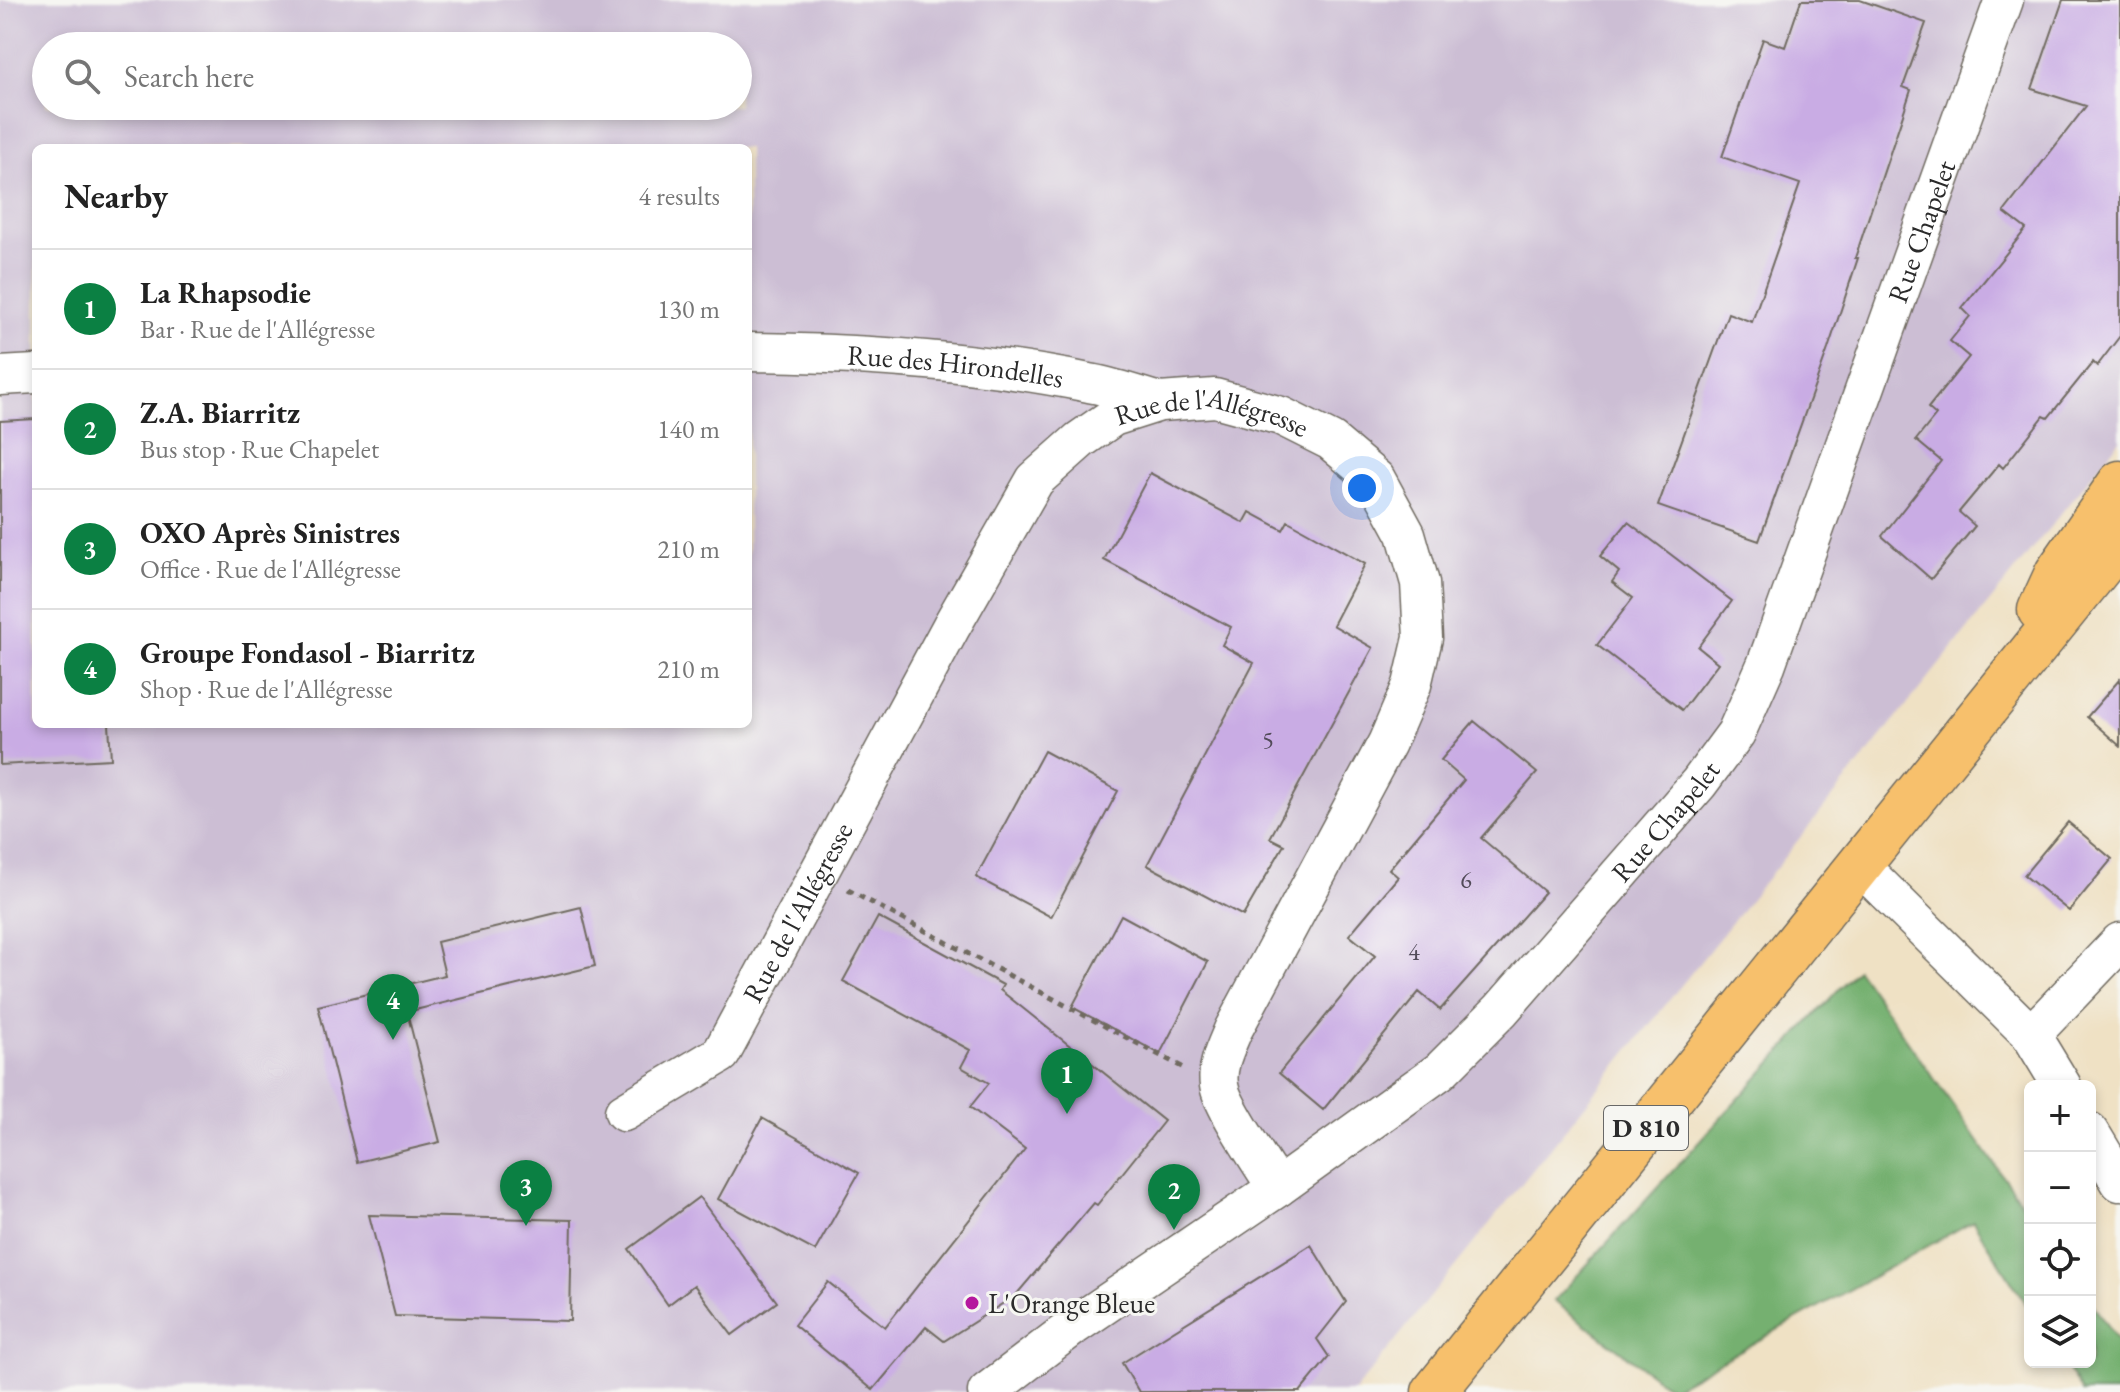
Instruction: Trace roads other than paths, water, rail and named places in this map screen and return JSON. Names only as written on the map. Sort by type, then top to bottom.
[{"type":"main road","points":[[2006,681],[2057,573],[2120,483]]},
{"type":"main road","name":"D 810","points":[[1434,1392],[2120,542]]},
{"type":"main road","points":[[2006,681],[2100,607],[2120,584]]},
{"type":"street","name":"Rue Chapelet","points":[[987,1392],[1075,1325],[1277,1188],[1440,1071],[1532,974],[1699,783],[1736,733],[1766,665],[2004,0]]},
{"type":"street","name":"Rue des Hirondelles","points":[[752,352],[815,352],[982,367],[1090,383],[1160,402]]},
{"type":"street","points":[[0,376],[32,374]]},
{"type":"street","name":"Rue de l'Allégresse","points":[[624,1112],[721,1054],[951,627],[1035,480],[1080,440],[1113,417],[1160,402],[1215,398],[1281,416],[1331,441],[1376,479],[1406,534],[1420,583],[1423,638],[1412,685],[1387,743],[1221,1057],[1219,1086],[1235,1119],[1277,1188]]},
{"type":"street","points":[[1858,864],[2031,1035],[2058,1080]]},
{"type":"street","points":[[2031,1035],[2120,942]]},
{"type":"street","points":[[2096,1142],[2120,1182]]},
{"type":"place","name":"Groupe Fondasol - Biarritz","points":[[393,1040]]},
{"type":"place","name":"La Rhapsodie","points":[[1067,1114]]},
{"type":"place","name":"OXO Après Sinistres","points":[[526,1226]]},
{"type":"place","name":"Z.A. Biarritz","points":[[1174,1230]]},
{"type":"place","name":"L'Orange Bleue","points":[[972,1303]]}]
